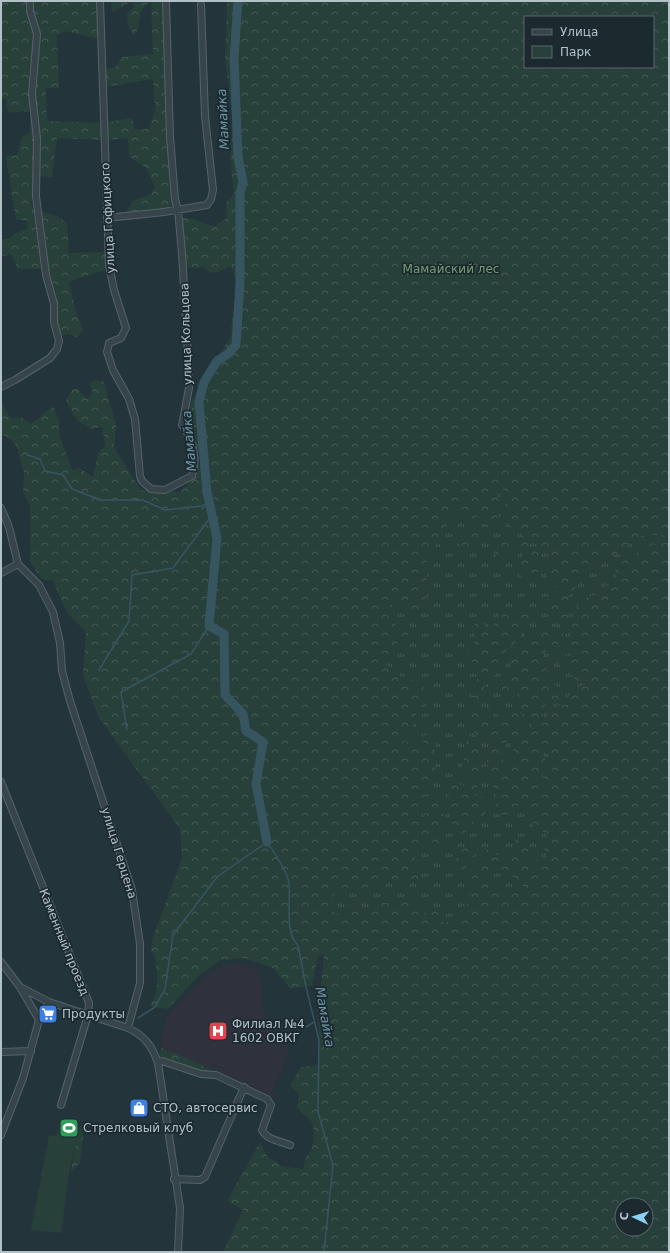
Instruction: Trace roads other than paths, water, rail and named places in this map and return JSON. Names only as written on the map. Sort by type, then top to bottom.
[{"type":"street","points":[[1,387],[10,384],[50,358],[57,349],[59,341],[54,322],[54,304],[46,275],[36,196],[37,139],[32,94],[37,34],[30,10],[30,1]]},
{"type":"street","name":"улица Гофицкого","points":[[100,1],[109,265],[114,290],[126,328],[122,338],[109,343],[106,352],[113,370],[129,399],[133,412],[140,476],[146,486]]},
{"type":"street","name":"улица Кольцова","points":[[146,486],[151,489],[165,490],[192,476],[196,465],[189,434],[182,425],[189,388],[188,355],[178,210],[175,199],[170,137],[166,1]]},
{"type":"street","points":[[107,218],[178,210],[207,205],[211,199],[213,190],[205,116],[200,5]]},
{"type":"street","points":[[1,509],[8,527],[18,564],[1,573]]},
{"type":"street","name":"улица Герцена","points":[[18,564],[40,584],[53,612],[60,643],[62,671],[70,701],[132,890],[140,944],[140,983],[128,1028]]},
{"type":"street","name":"Каменный проезд","points":[[1,782],[89,1003],[88,1015],[61,1105]]},
{"type":"street","points":[[1,962],[20,987],[38,1020]]},
{"type":"street","points":[[20,987],[49,1002],[128,1028],[139,1034],[150,1044],[158,1063],[174,1179],[180,1208],[178,1252]]},
{"type":"street","points":[[1,1135],[31,1051],[38,1020],[49,1002]]},
{"type":"street","points":[[1,1052],[31,1051]]},
{"type":"street","points":[[158,1063],[162,1060],[201,1074],[216,1075],[267,1099],[272,1105],[262,1130],[265,1136],[290,1144]]},
{"type":"street","points":[[174,1179],[200,1180],[205,1177],[244,1087]]},
{"type":"waterway","name":"Мамайка","points":[[238,1],[234,58],[238,157],[243,182],[240,193],[240,283],[236,345],[228,354],[217,361],[204,382],[199,402],[207,492],[217,538],[209,626],[224,634],[225,695],[243,714],[246,731],[263,742],[256,784],[267,842]]},
{"type":"waterway","points":[[28,455],[40,459],[45,471],[63,475],[72,489],[101,500],[143,500],[165,510],[202,506],[209,502]]},
{"type":"waterway","points":[[99,670],[129,621],[132,575],[173,568],[212,515]]},
{"type":"waterway","points":[[127,730],[121,692],[191,654],[209,626]]},
{"type":"waterway","name":"Мамайка","points":[[138,1018],[155,1007],[165,989],[173,935],[217,877],[267,842],[288,878],[291,933],[298,945],[306,987],[319,1040],[318,1112],[333,1165],[324,1252]]},
{"type":"waterway","points":[[306,1027],[314,1022]]},
{"type":"place","name":"Продукты","points":[[48,1014]]},
{"type":"place","name":"Филиал №4 1602 ОВКГ","points":[[218,1031]]},
{"type":"place","name":"СТО, автосервис","points":[[139,1108]]},
{"type":"place","name":"Стрелковый клуб","points":[[69,1128]]},
{"type":"park label","name":"Мамайский лес","points":[[451,269]]}]
